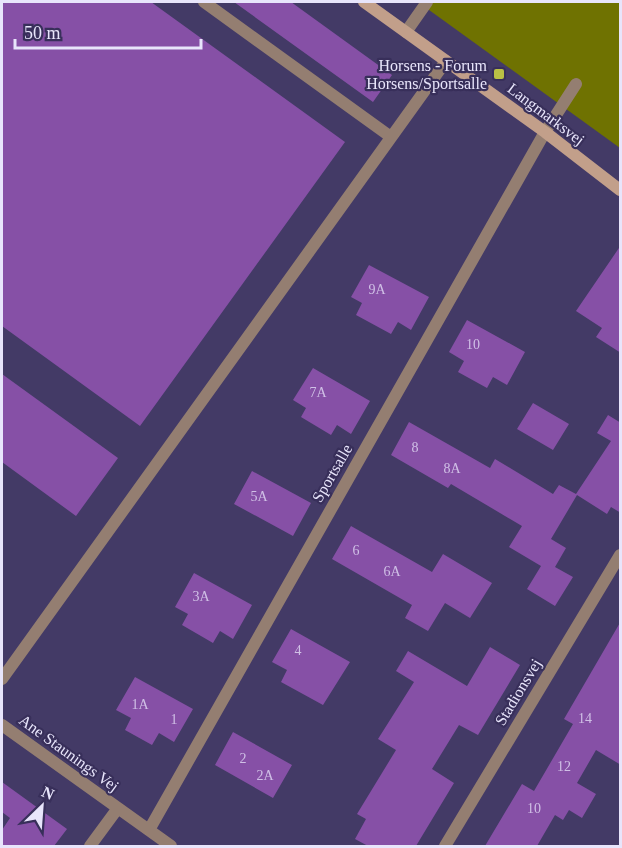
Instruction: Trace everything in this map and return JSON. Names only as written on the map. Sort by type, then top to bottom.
[{"type":"main road","name":"Langmarksvej","points":[[364,2],[545,132],[621,190]]},
{"type":"street","points":[[204,2],[391,137]]},
{"type":"street","points":[[406,32],[427,2]]},
{"type":"street","points":[[2,679],[446,61]]},
{"type":"street","name":"Sportsalle","points":[[149,830],[545,132],[576,84]]},
{"type":"street","name":"Stadionsvej","points":[[445,846],[621,555]]},
{"type":"street","name":"Ane Staunings Vej","points":[[2,725],[171,846]]},
{"type":"street","name":"Ane Staunings Vej","points":[[90,846],[118,808]]},
{"type":"shaded area","points":[[418,2],[620,2],[620,148]]},
{"type":"building","points":[[2,2],[151,2],[345,142],[140,426],[2,326]]},
{"type":"building","points":[[234,2],[291,2],[392,75],[373,102]]},
{"type":"building","points":[[621,245],[621,353],[596,337],[602,328],[576,311]]},
{"type":"building","points":[[369,265],[429,297],[411,330],[398,322],[391,334],[356,315],[362,303],[351,297]]},
{"type":"building","points":[[467,320],[525,352],[507,385],[493,377],[487,388],[458,372],[464,361],[449,352]]},
{"type":"building","points":[[313,368],[370,401],[351,434],[337,425],[331,435],[301,417],[306,408],[293,400]]},
{"type":"building","points":[[2,374],[118,458],[76,516],[2,462]]},
{"type":"building","points":[[533,403],[569,424],[553,450],[517,429]]},
{"type":"building","points":[[608,415],[621,423],[621,513],[611,507],[607,514],[577,495],[551,539],[566,548],[555,567],[573,577],[555,606],[527,589],[541,566],[509,547],[522,526],[451,484],[448,488],[391,455],[409,422],[490,468],[495,459],[553,494],[559,485],[576,494],[611,441],[597,433]]},
{"type":"building","points":[[252,471],[311,503],[293,536],[234,504]]},
{"type":"building","points":[[351,526],[432,572],[443,554],[492,583],[470,618],[445,603],[428,631],[405,618],[412,605],[332,559]]},
{"type":"building","points":[[194,573],[252,605],[233,639],[220,631],[213,643],[182,625],[188,614],[175,607]]},
{"type":"building","points":[[621,621],[621,765],[596,750],[577,783],[596,794],[582,818],[569,810],[563,820],[555,815],[537,846],[485,846],[522,784],[534,791],[573,724],[564,719]]},
{"type":"building","points":[[291,629],[350,662],[323,705],[281,682],[287,670],[272,662]]},
{"type":"building","points":[[490,647],[520,665],[478,735],[459,725],[432,769],[454,783],[416,846],[368,846],[355,839],[366,819],[357,814],[396,750],[378,739],[414,682],[396,671],[408,651],[467,686]]},
{"type":"building","points":[[135,677],[193,709],[174,742],[159,733],[152,745],[125,730],[131,718],[116,710]]},
{"type":"building","points":[[233,732],[292,765],[273,798],[215,765]]},
{"type":"building","points":[[2,782],[67,829],[54,846],[2,846],[2,830],[10,818],[2,812]]},
{"type":"place","name":"Horsens - Forum Horsens/Sportsalle","points":[[499,74]]}]
